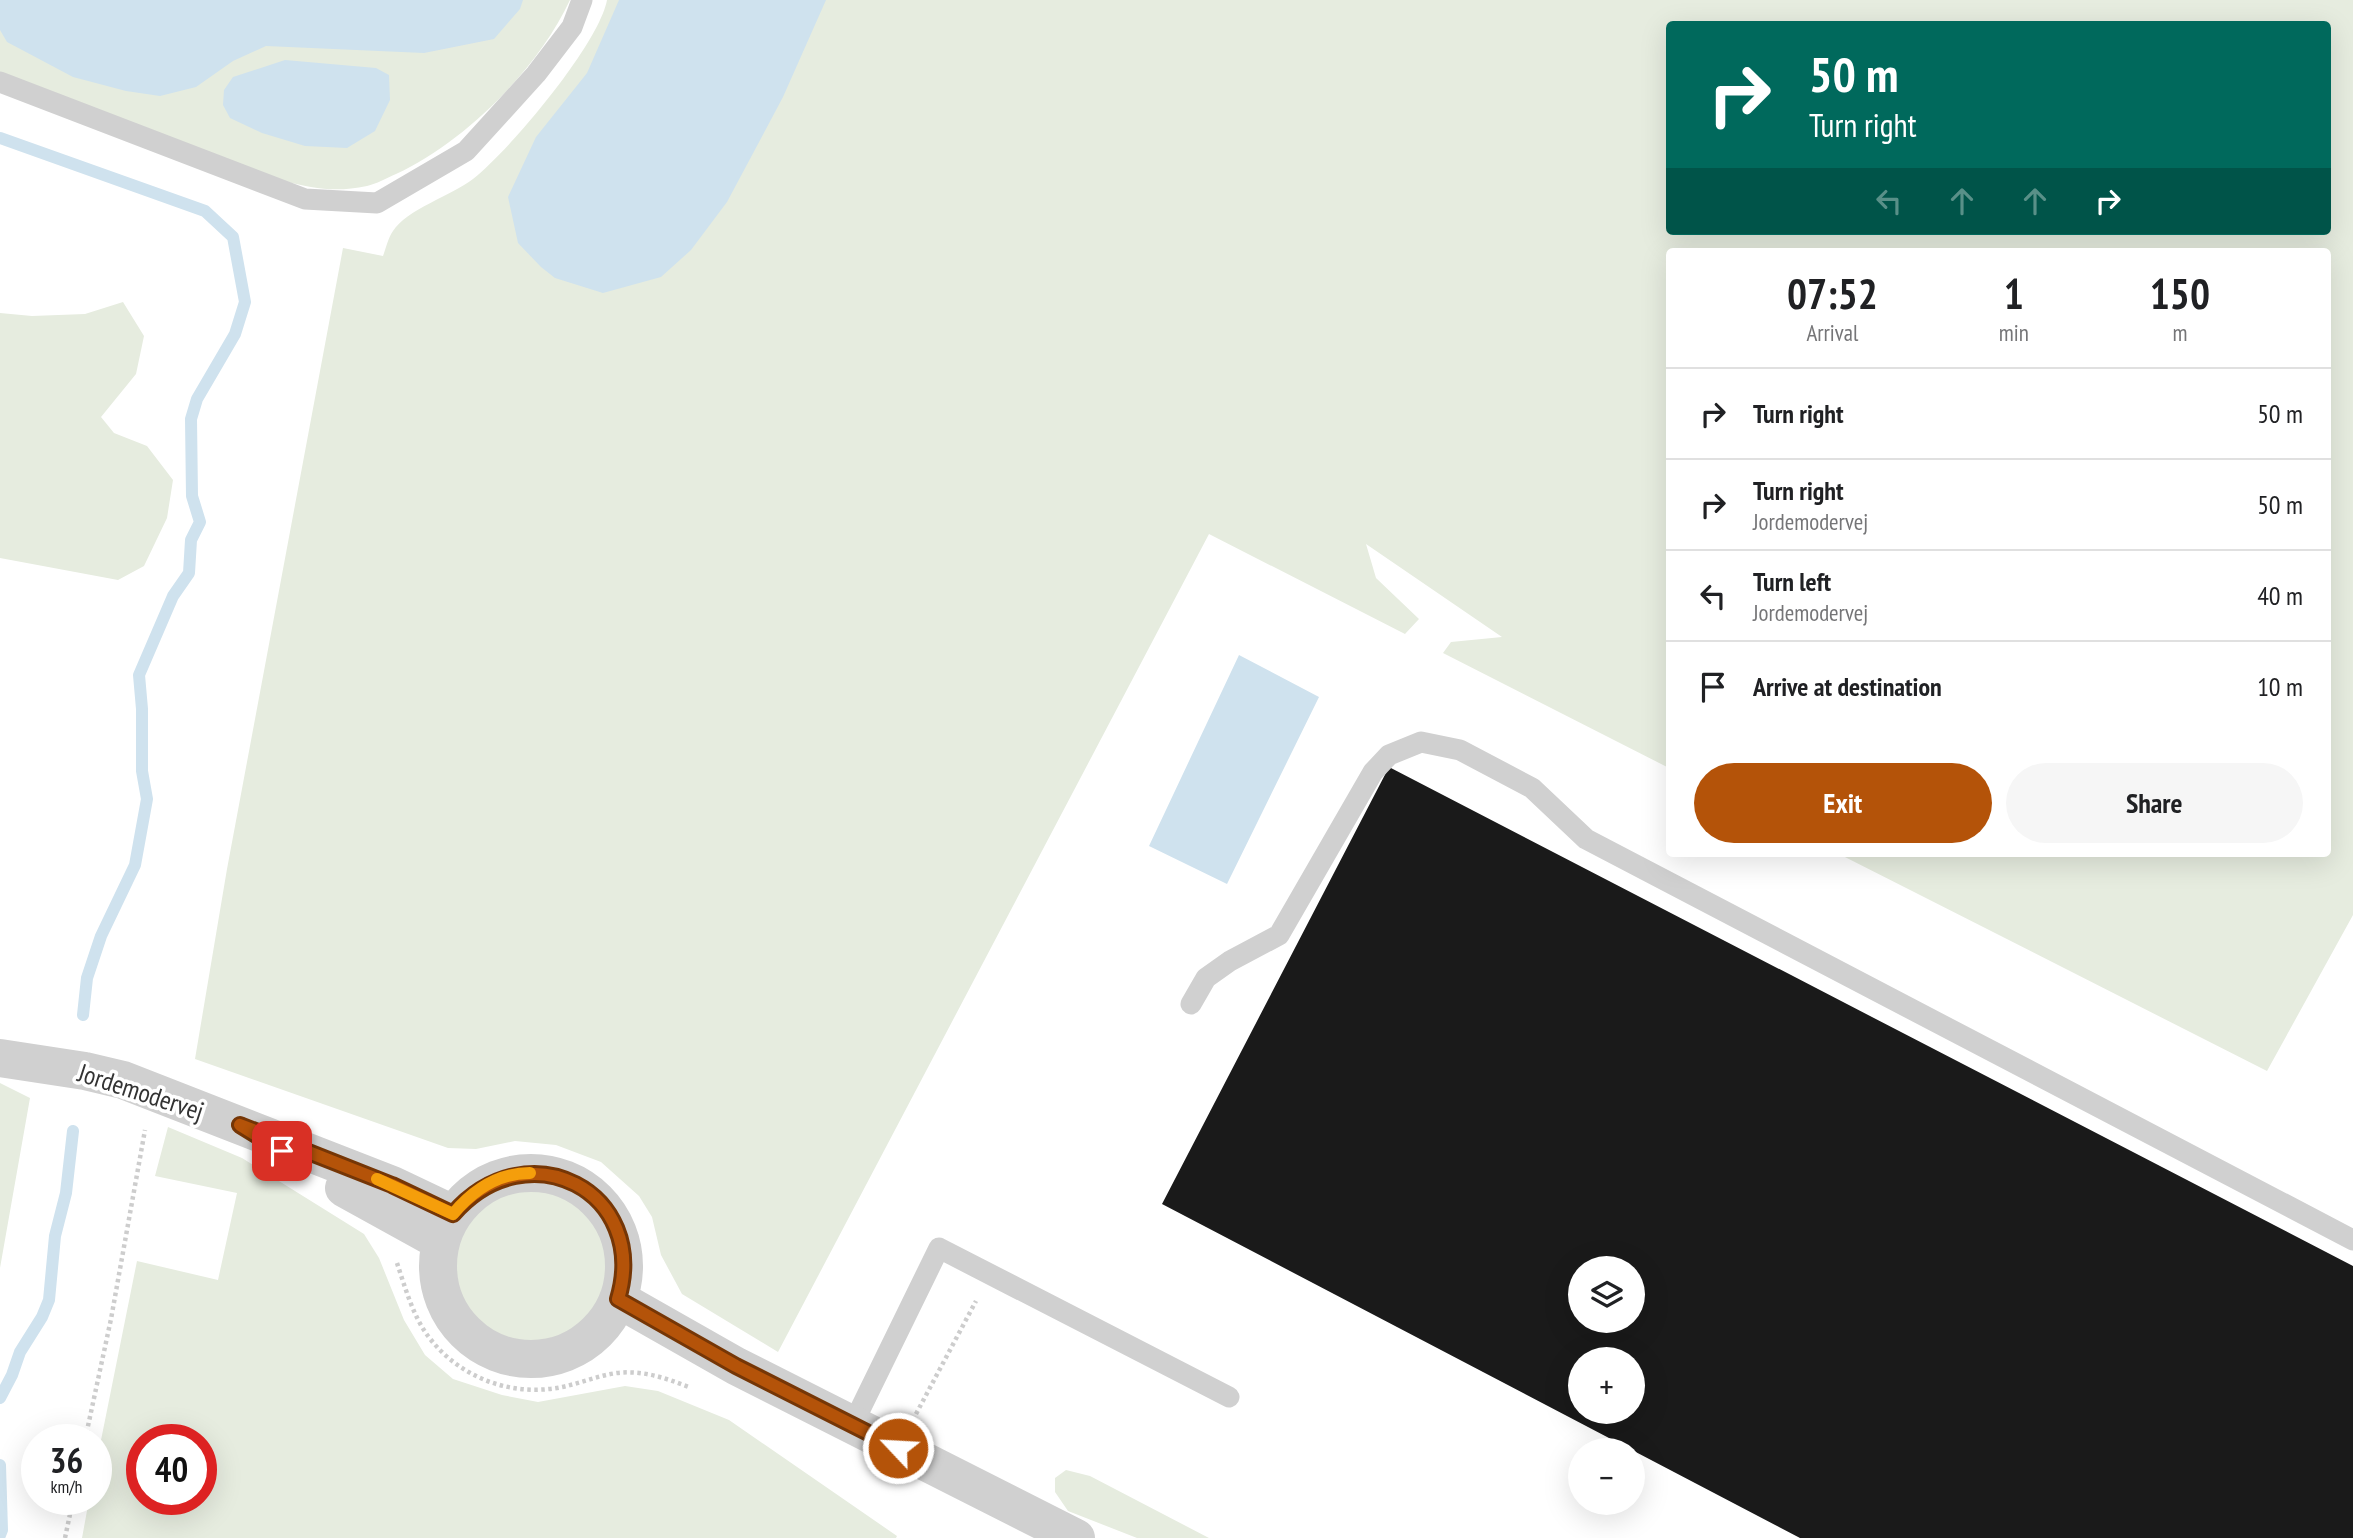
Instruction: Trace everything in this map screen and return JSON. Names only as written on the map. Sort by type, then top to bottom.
[{"type":"street","name":"Jordemodervej","points":[[0,1058],[85,1071],[123,1080],[240,1125],[324,1176],[447,1227]]},
{"type":"street","points":[[537,1173],[576,1184],[597,1200],[613,1221],[618,1234],[624,1259],[624,1273],[613,1309],[588,1340],[563,1353],[536,1359],[507,1356],[494,1351],[470,1336],[451,1314],[445,1301],[438,1274],[447,1227],[475,1192],[498,1179],[537,1173]]},
{"type":"street","points":[[613,1309],[736,1366],[1076,1538]]},
{"type":"lane","points":[[0,82],[305,199],[377,203],[466,151],[536,74],[572,27],[582,0]]},
{"type":"lane","points":[[1191,1004],[1206,978],[1230,961],[1279,935],[1373,772],[1389,755],[1421,743],[1460,750],[1532,788],[1587,839],[2353,1240]]},
{"type":"lane","points":[[852,1426],[939,1248],[1229,1396]]},
{"type":"path","points":[[88,1424],[111,1319],[152,1091]]},
{"type":"path","points":[[396,1261],[426,1334],[443,1355],[465,1371],[485,1380],[528,1389],[549,1389],[615,1373],[640,1373],[662,1376],[699,1391]]},
{"type":"path","points":[[898,1448],[990,1275]]},
{"type":"path","points":[[65,1538],[70,1515]]},
{"type":"shaded area","points":[[0,0],[570,0],[539,52],[497,101],[473,123],[448,143],[396,174],[367,186],[334,189],[314,188],[283,181],[0,80]]},
{"type":"shaded area","points":[[607,0],[2353,0],[2353,915],[2267,1071],[1845,857],[2331,857],[2331,248],[1666,248],[1666,766],[1443,653],[1451,642],[1502,637],[1366,544],[1376,578],[1419,619],[1405,634],[1209,534],[778,1352],[682,1294],[661,1255],[652,1217],[639,1196],[601,1162],[556,1145],[515,1141],[476,1149],[448,1148],[195,1059],[227,869],[343,248],[383,256],[399,223],[464,185],[489,165],[551,95],[588,42]]},
{"type":"shaded area","points":[[123,302],[144,336],[136,374],[101,417],[114,433],[147,446],[173,480],[167,518],[144,566],[118,580],[0,558],[0,313],[32,316],[85,314]]},
{"type":"shaded area","points":[[0,1083],[30,1098],[0,1268]]},
{"type":"shaded area","points":[[168,1127],[242,1158],[364,1234],[379,1258],[404,1320],[425,1355],[453,1379],[502,1395],[538,1402],[625,1386],[658,1391],[729,1420],[897,1536],[896,1538],[82,1538],[86,1515],[112,1515],[112,1424],[104,1424],[137,1261],[218,1280],[237,1193],[155,1176]]},
{"type":"shaded area","points":[[530,1189],[559,1195],[584,1212],[601,1237],[607,1266],[601,1295],[584,1320],[559,1337],[530,1343],[501,1337],[476,1320],[459,1295],[453,1266],[459,1237],[476,1212],[501,1195]]},
{"type":"shaded area","points":[[1066,1470],[1090,1476],[1209,1538],[1137,1538],[1068,1511],[1055,1492],[1055,1478]]},
{"type":"water","points":[[0,0],[523,0],[520,9],[494,39],[424,53],[266,46],[233,61],[196,87],[160,96],[126,91],[73,77],[7,42],[0,30]]},
{"type":"water","points":[[619,0],[826,0],[783,97],[727,202],[691,250],[661,277],[603,293],[555,278],[541,267],[518,243],[508,197],[536,137],[587,73]]},
{"type":"water","points":[[285,60],[376,68],[389,75],[390,100],[375,131],[347,148],[305,146],[262,133],[230,118],[223,105],[224,90],[233,77]]},
{"type":"water","points":[[1239,655],[1319,697],[1227,884],[1149,846]]},
{"type":"building","points":[[1389,767],[2353,1266],[2353,1538],[1800,1538],[1645,1457],[1645,1438],[1609,1438],[1582,1424],[1645,1424],[1645,1347],[1568,1347],[1568,1417],[1162,1204]]},
{"type":"waterway","points":[[0,138],[205,211],[233,237],[245,302],[235,334],[197,399],[191,419],[192,496],[200,522],[191,540],[189,573],[173,596],[139,675],[142,771],[147,799],[135,865],[101,936],[87,978],[83,1015]]},
{"type":"waterway","points":[[0,1398],[20,1352],[42,1317],[49,1300],[55,1236],[66,1193],[73,1131]]},
{"type":"waterway","points":[[0,1465],[0,1535]]},
{"type":"slow traffic","points":[[377,1179],[453,1214],[465,1200],[486,1185],[511,1175],[530,1173]]},
{"type":"route","points":[[282,1151],[240,1125],[392,1185],[453,1214],[475,1192],[511,1175],[537,1173],[576,1184],[606,1210],[618,1234],[624,1259],[624,1273],[618,1299],[736,1366],[898,1448]]}]
